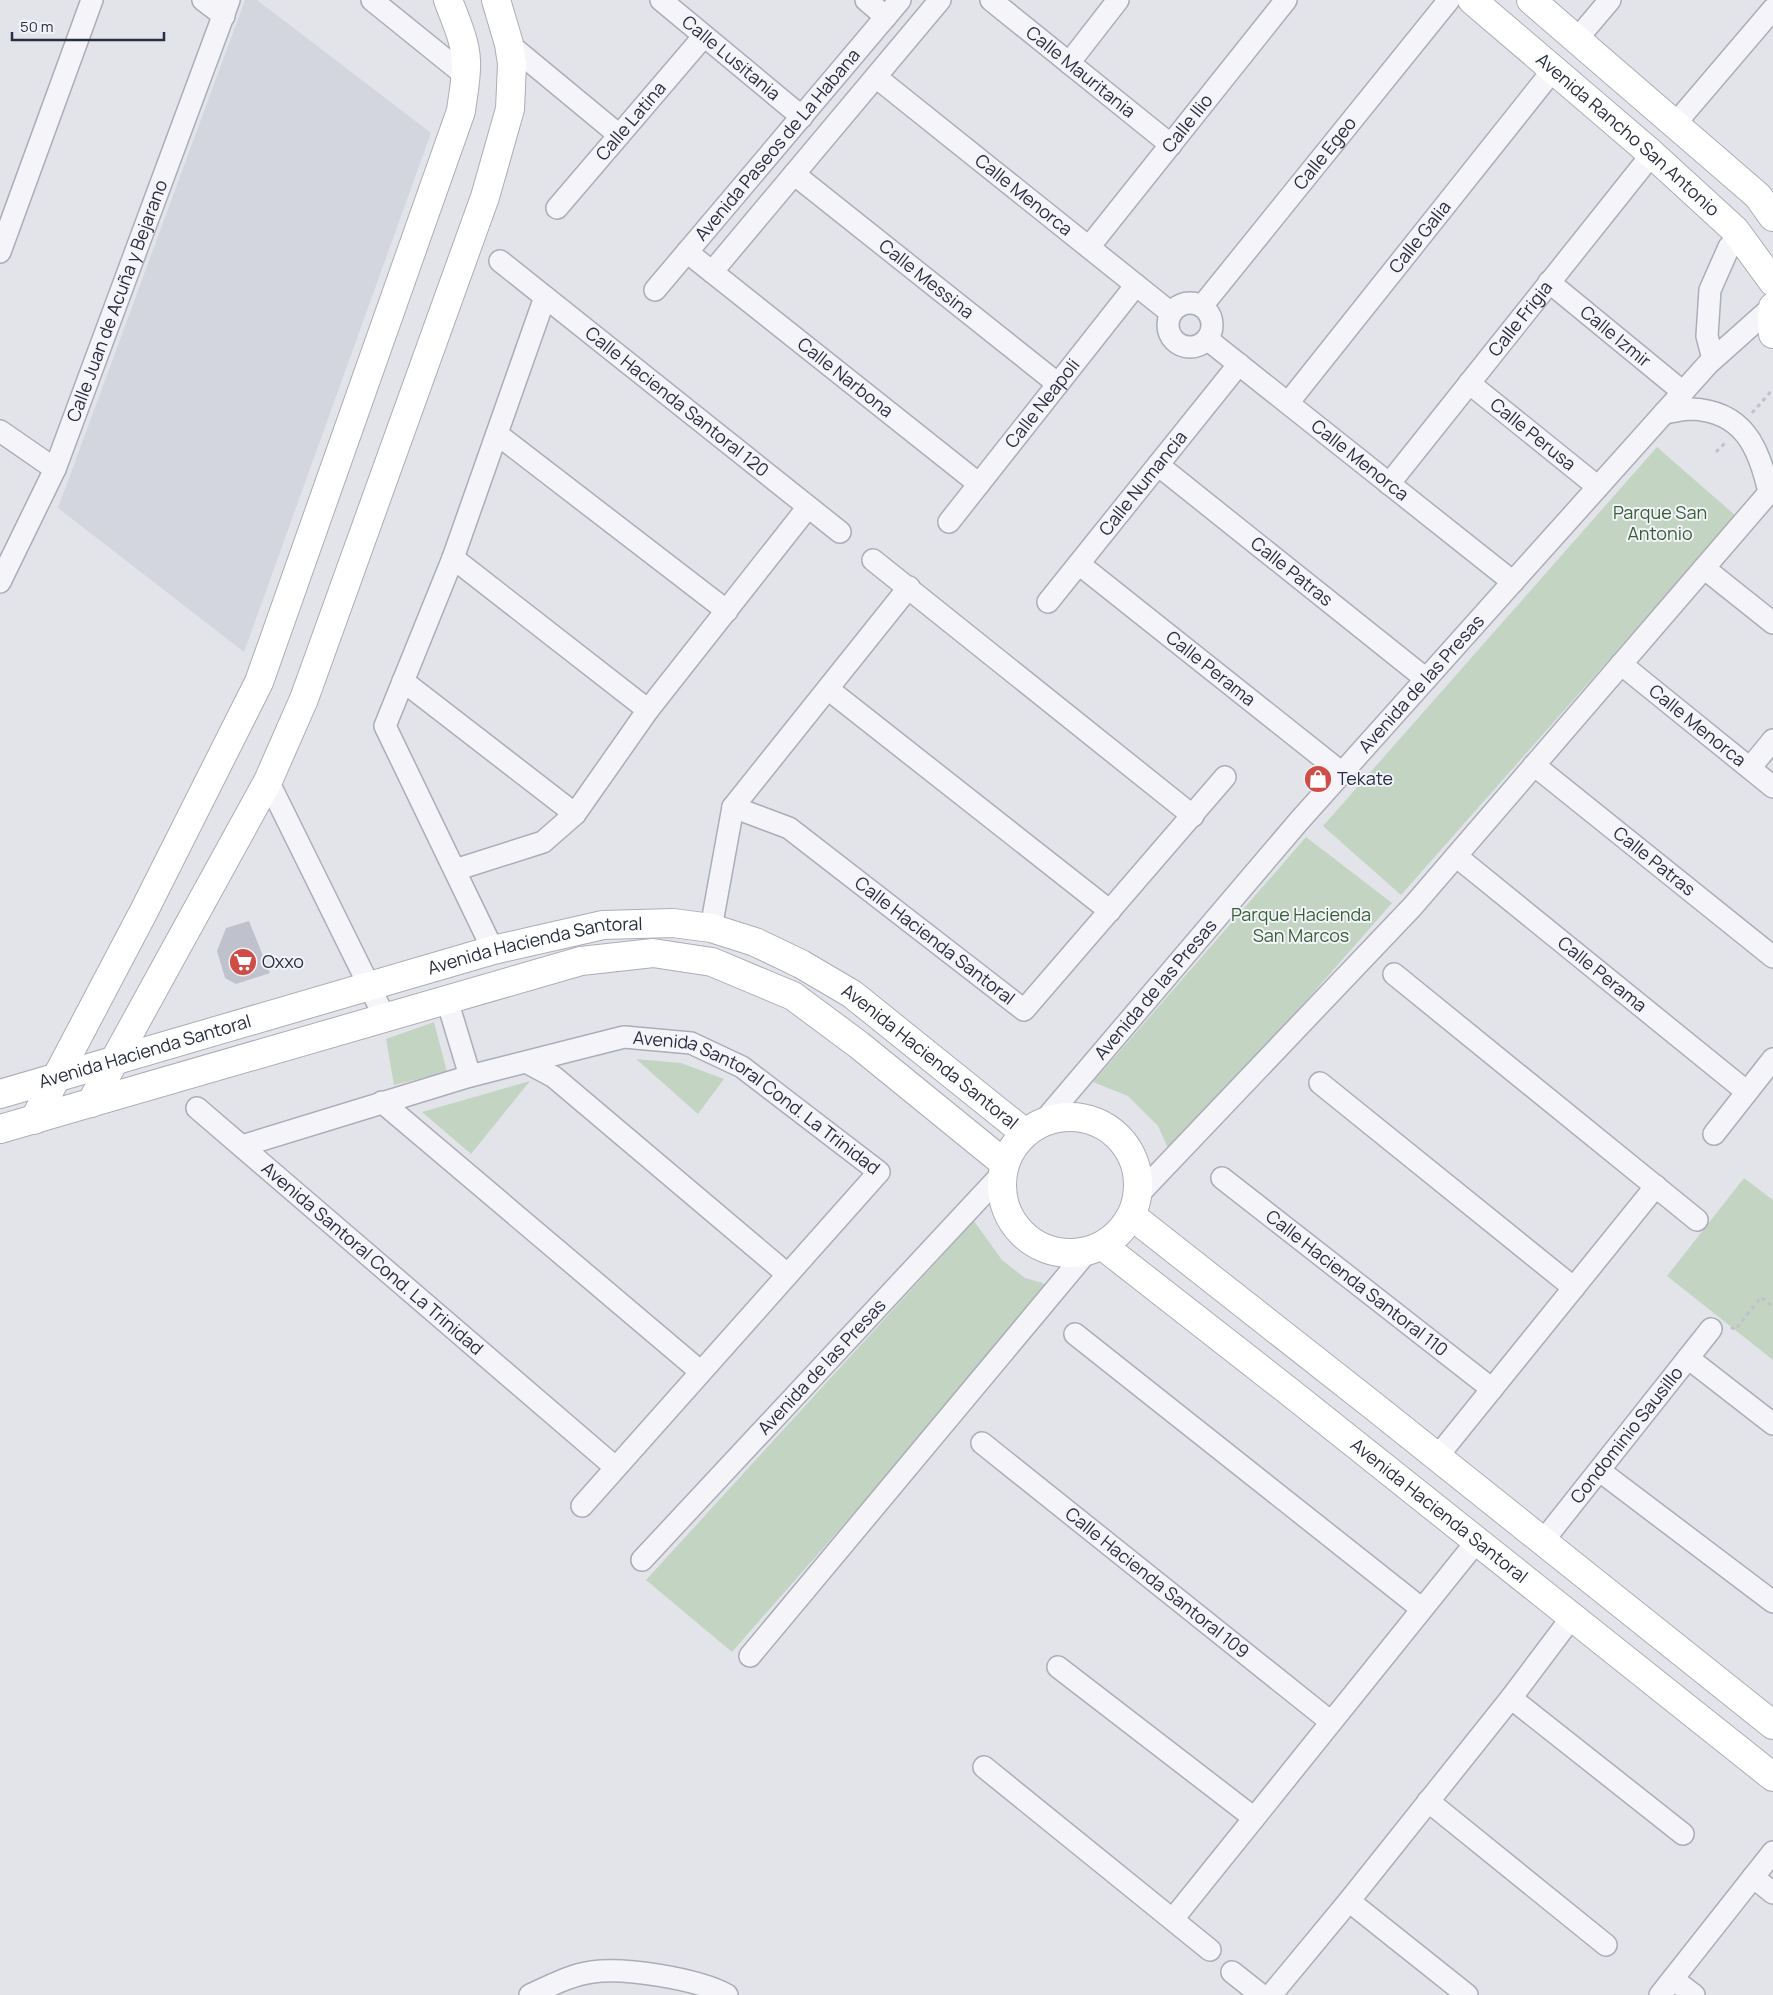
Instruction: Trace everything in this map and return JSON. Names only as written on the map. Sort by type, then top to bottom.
[{"type":"street","points":[[0,252],[92,0]]},
{"type":"street","points":[[203,0],[226,8]]},
{"type":"street","points":[[372,0],[466,76]]},
{"type":"street","points":[[34,1120],[144,911],[259,682],[458,118],[466,76],[466,58],[448,0]]},
{"type":"street","points":[[91,1103],[268,781],[304,699],[485,197],[510,108],[512,64],[509,44],[496,0]]},
{"type":"street","name":"Calle Lusitania","points":[[661,0],[802,117]]},
{"type":"street","points":[[866,0],[886,17]]},
{"type":"street","name":"Avenida Paseos de La Habana","points":[[655,290],[900,0]]},
{"type":"street","name":"Avenida Paseos de La Habana","points":[[712,272],[940,0]]},
{"type":"street","name":"Calle Mauritania","points":[[991,0],[1171,145]]},
{"type":"street","points":[[1069,63],[1118,0]]},
{"type":"street","name":"Calle Ilio","points":[[1089,247],[1286,0]]},
{"type":"street","name":"Calle Egeo","points":[[1202,306],[1449,0]]},
{"type":"street","name":"Avenida Rancho San Antonio","points":[[1472,0],[1652,154],[1734,230],[1773,282]]},
{"type":"street","points":[[1531,0],[1758,196],[1772,212]]},
{"type":"street","points":[[1577,39],[1610,0]]},
{"type":"street","name":"Calle Juan de Acuña y Bejarano","points":[[0,582],[55,469],[226,8]]},
{"type":"street","points":[[1675,124],[1773,9]]},
{"type":"street","name":"Calle Latina","points":[[557,208],[704,36]]},
{"type":"street","points":[[509,44],[619,135]]},
{"type":"street","name":"Calle Galia","points":[[1288,404],[1553,70]]},
{"type":"street","name":"Calle Menorca","points":[[876,77],[1171,313]]},
{"type":"street","name":"Calle Frigia","points":[[1389,484],[1652,154]]},
{"type":"street","name":"Calle Messina","points":[[794,174],[1058,384]]},
{"type":"street","points":[[1713,359],[1707,336],[1710,290],[1729,247],[1739,237]]},
{"type":"street","name":"Calle Narbona","points":[[687,252],[979,484]]},
{"type":"street","name":"Calle Hacienda Santoral 120","points":[[500,261],[840,532]]},
{"type":"street","name":"Calle Izmir","points":[[1549,282],[1682,392]]},
{"type":"street","name":"Calle Neapoli","points":[[949,522],[1136,285]]},
{"type":"street","points":[[493,950],[385,726],[453,558],[545,297]]},
{"type":"street","points":[[1189,303],[1202,306],[1212,322],[1210,334],[1207,339],[1194,347],[1180,345],[1170,334],[1168,320],[1171,313],[1182,304],[1189,303]]},
{"type":"street","points":[[1773,306],[1773,334]]},
{"type":"street","name":"Avenida de las Presas","points":[[1034,1127],[1299,821],[1682,392],[1713,359],[1773,306]]},
{"type":"street","name":"Calle Menorca","points":[[1207,339],[1513,582]]},
{"type":"street","name":"Calle Numancia","points":[[1048,602],[1238,364]]},
{"type":"street","name":"Calle Perusa","points":[[1469,383],[1598,486]]},
{"type":"street","points":[[750,1656],[1094,1250],[1124,1228],[1135,1206],[1413,906],[1771,490],[1759,456],[1752,442],[1740,426],[1717,414],[1690,409],[1664,413]]},
{"type":"street","points":[[0,431],[55,469]]},
{"type":"street","points":[[497,434],[727,611]]},
{"type":"street","name":"Calle Patras","points":[[1158,465],[1426,679]]},
{"type":"street","points":[[455,870],[543,842],[576,814],[648,710],[808,507]]},
{"type":"street","points":[[453,558],[648,710]]},
{"type":"street","points":[[873,560],[1193,816]]},
{"type":"street","name":"Calle Perama","points":[[1079,564],[1342,773]]},
{"type":"street","points":[[1704,568],[1773,624]]},
{"type":"street","points":[[712,928],[733,807],[909,587]]},
{"type":"street","name":"Calle Menorca","points":[[1621,664],[1773,787]]},
{"type":"street","points":[[403,681],[576,814]]},
{"type":"street","points":[[828,689],[1110,911]]},
{"type":"street","points":[[1750,768],[1773,740]]},
{"type":"street","name":"Calle Patras","points":[[1534,765],[1773,957]]},
{"type":"street","name":"Calle Hacienda Santoral","points":[[733,807],[789,828],[1024,1010],[1225,777]]},
{"type":"street","points":[[268,781],[385,1018]]},
{"type":"street","name":"Calle Perama","points":[[1456,856],[1747,1092]]},
{"type":"street","name":"Avenida Hacienda Santoral","points":[[0,1094],[114,1059],[493,950],[603,925],[673,923],[712,928],[755,942],[801,964],[852,994],[1034,1127]]},
{"type":"street","name":"Avenida Hacienda Santoral","points":[[0,1130],[581,961],[653,953],[712,962],[793,996],[859,1045],[1003,1169]]},
{"type":"street","points":[[1394,974],[1697,1220]]},
{"type":"street","points":[[447,1000],[470,1076]]},
{"type":"street","name":"Avenida Santoral Cond. La Trinidad","points":[[242,1146],[470,1076],[624,1036],[691,1044],[742,1067],[879,1172],[582,1506]]},
{"type":"street","points":[[1714,1134],[1773,1059]]},
{"type":"street","points":[[526,1062],[554,1077],[787,1274]]},
{"type":"street","points":[[1320,1083],[1574,1288]]},
{"type":"street","points":[[382,1102],[701,1372]]},
{"type":"street","points":[[197,1108],[242,1146]]},
{"type":"street","points":[[1094,1250],[1059,1254],[1034,1244],[1014,1226],[1002,1202],[1003,1169],[1013,1146],[1034,1127],[1067,1116],[1091,1120],[1112,1132],[1128,1149],[1137,1172],[1135,1206]]},
{"type":"street","name":"Avenida Santoral Cond. La Trinidad","points":[[242,1146],[615,1467]]},
{"type":"street","name":"Avenida de las Presas","points":[[642,1560],[1003,1169]]},
{"type":"street","name":"Calle Hacienda Santoral 110","points":[[1222,1178],[1492,1390]]},
{"type":"street","points":[[1437,1457],[1656,1186]]},
{"type":"street","points":[[1135,1206],[1315,1360],[1773,1725]]},
{"type":"street","name":"Avenida Hacienda Santoral","points":[[1094,1250],[1291,1392],[1773,1777]]},
{"type":"street","name":"Condominio Sausillo","points":[[1543,1541],[1711,1329]]},
{"type":"street","points":[[1075,1334],[1422,1609]]},
{"type":"street","points":[[1688,1358],[1773,1424]]},
{"type":"street","points":[[1291,1392],[1315,1360]]},
{"type":"street","name":"Calle Hacienda Santoral 109","points":[[982,1443],[1331,1722]]},
{"type":"street","points":[[1600,1471],[1773,1602]]},
{"type":"street","points":[[1173,1919],[1477,1541]]},
{"type":"street","points":[[1271,1995],[1349,1901],[1511,1698],[1572,1617]]},
{"type":"street","points":[[1058,1667],[1254,1818]]},
{"type":"street","points":[[1691,1711],[1712,1677]]},
{"type":"street","points":[[1511,1698],[1682,1834]]},
{"type":"street","points":[[984,1767],[1210,1950]]},
{"type":"street","points":[[1428,1801],[1606,1946]]},
{"type":"street","points":[[1660,1995],[1773,1852]]},
{"type":"street","points":[[1753,1877],[1773,1893]]},
{"type":"street","points":[[1349,1901],[1467,1995]]},
{"type":"street","points":[[530,1995],[565,1979],[591,1972],[623,1970],[696,1983],[716,1989],[727,1995]]},
{"type":"street","points":[[1232,1972],[1261,1995]]},
{"type":"street","points":[[1673,1978],[1694,1995]]},
{"type":"path","points":[[1711,1329],[1720,1318],[1735,1330],[1761,1297],[1773,1307]]},
{"type":"shaded area","points":[[245,0],[257,0],[431,133],[244,652],[58,508]]},
{"type":"green space","name":"Parque San Antonio","points":[[1657,447],[1736,516],[1401,895],[1323,826]]},
{"type":"green space","name":"Parque Hacienda San Marcos","points":[[1306,837],[1392,903],[1171,1155],[1158,1126],[1128,1096],[1093,1082]]},
{"type":"green space","points":[[434,1022],[447,1072],[394,1085],[386,1039]]},
{"type":"green space","points":[[636,1059],[681,1063],[724,1079],[698,1114]]},
{"type":"green space","points":[[530,1081],[471,1154],[422,1112]]},
{"type":"green space","points":[[1744,1178],[1773,1200],[1773,1360],[1667,1276]]},
{"type":"green space","points":[[974,1221],[1002,1260],[1025,1278],[1043,1283],[1048,1292],[732,1652],[646,1580]]},
{"type":"building","name":"Oxxo","points":[[249,921],[270,973],[236,984],[225,978],[217,951],[226,928]]},
{"type":"place","name":"Tekate","points":[[1318,779]]},
{"type":"place","name":"Oxxo","points":[[243,962]]}]
